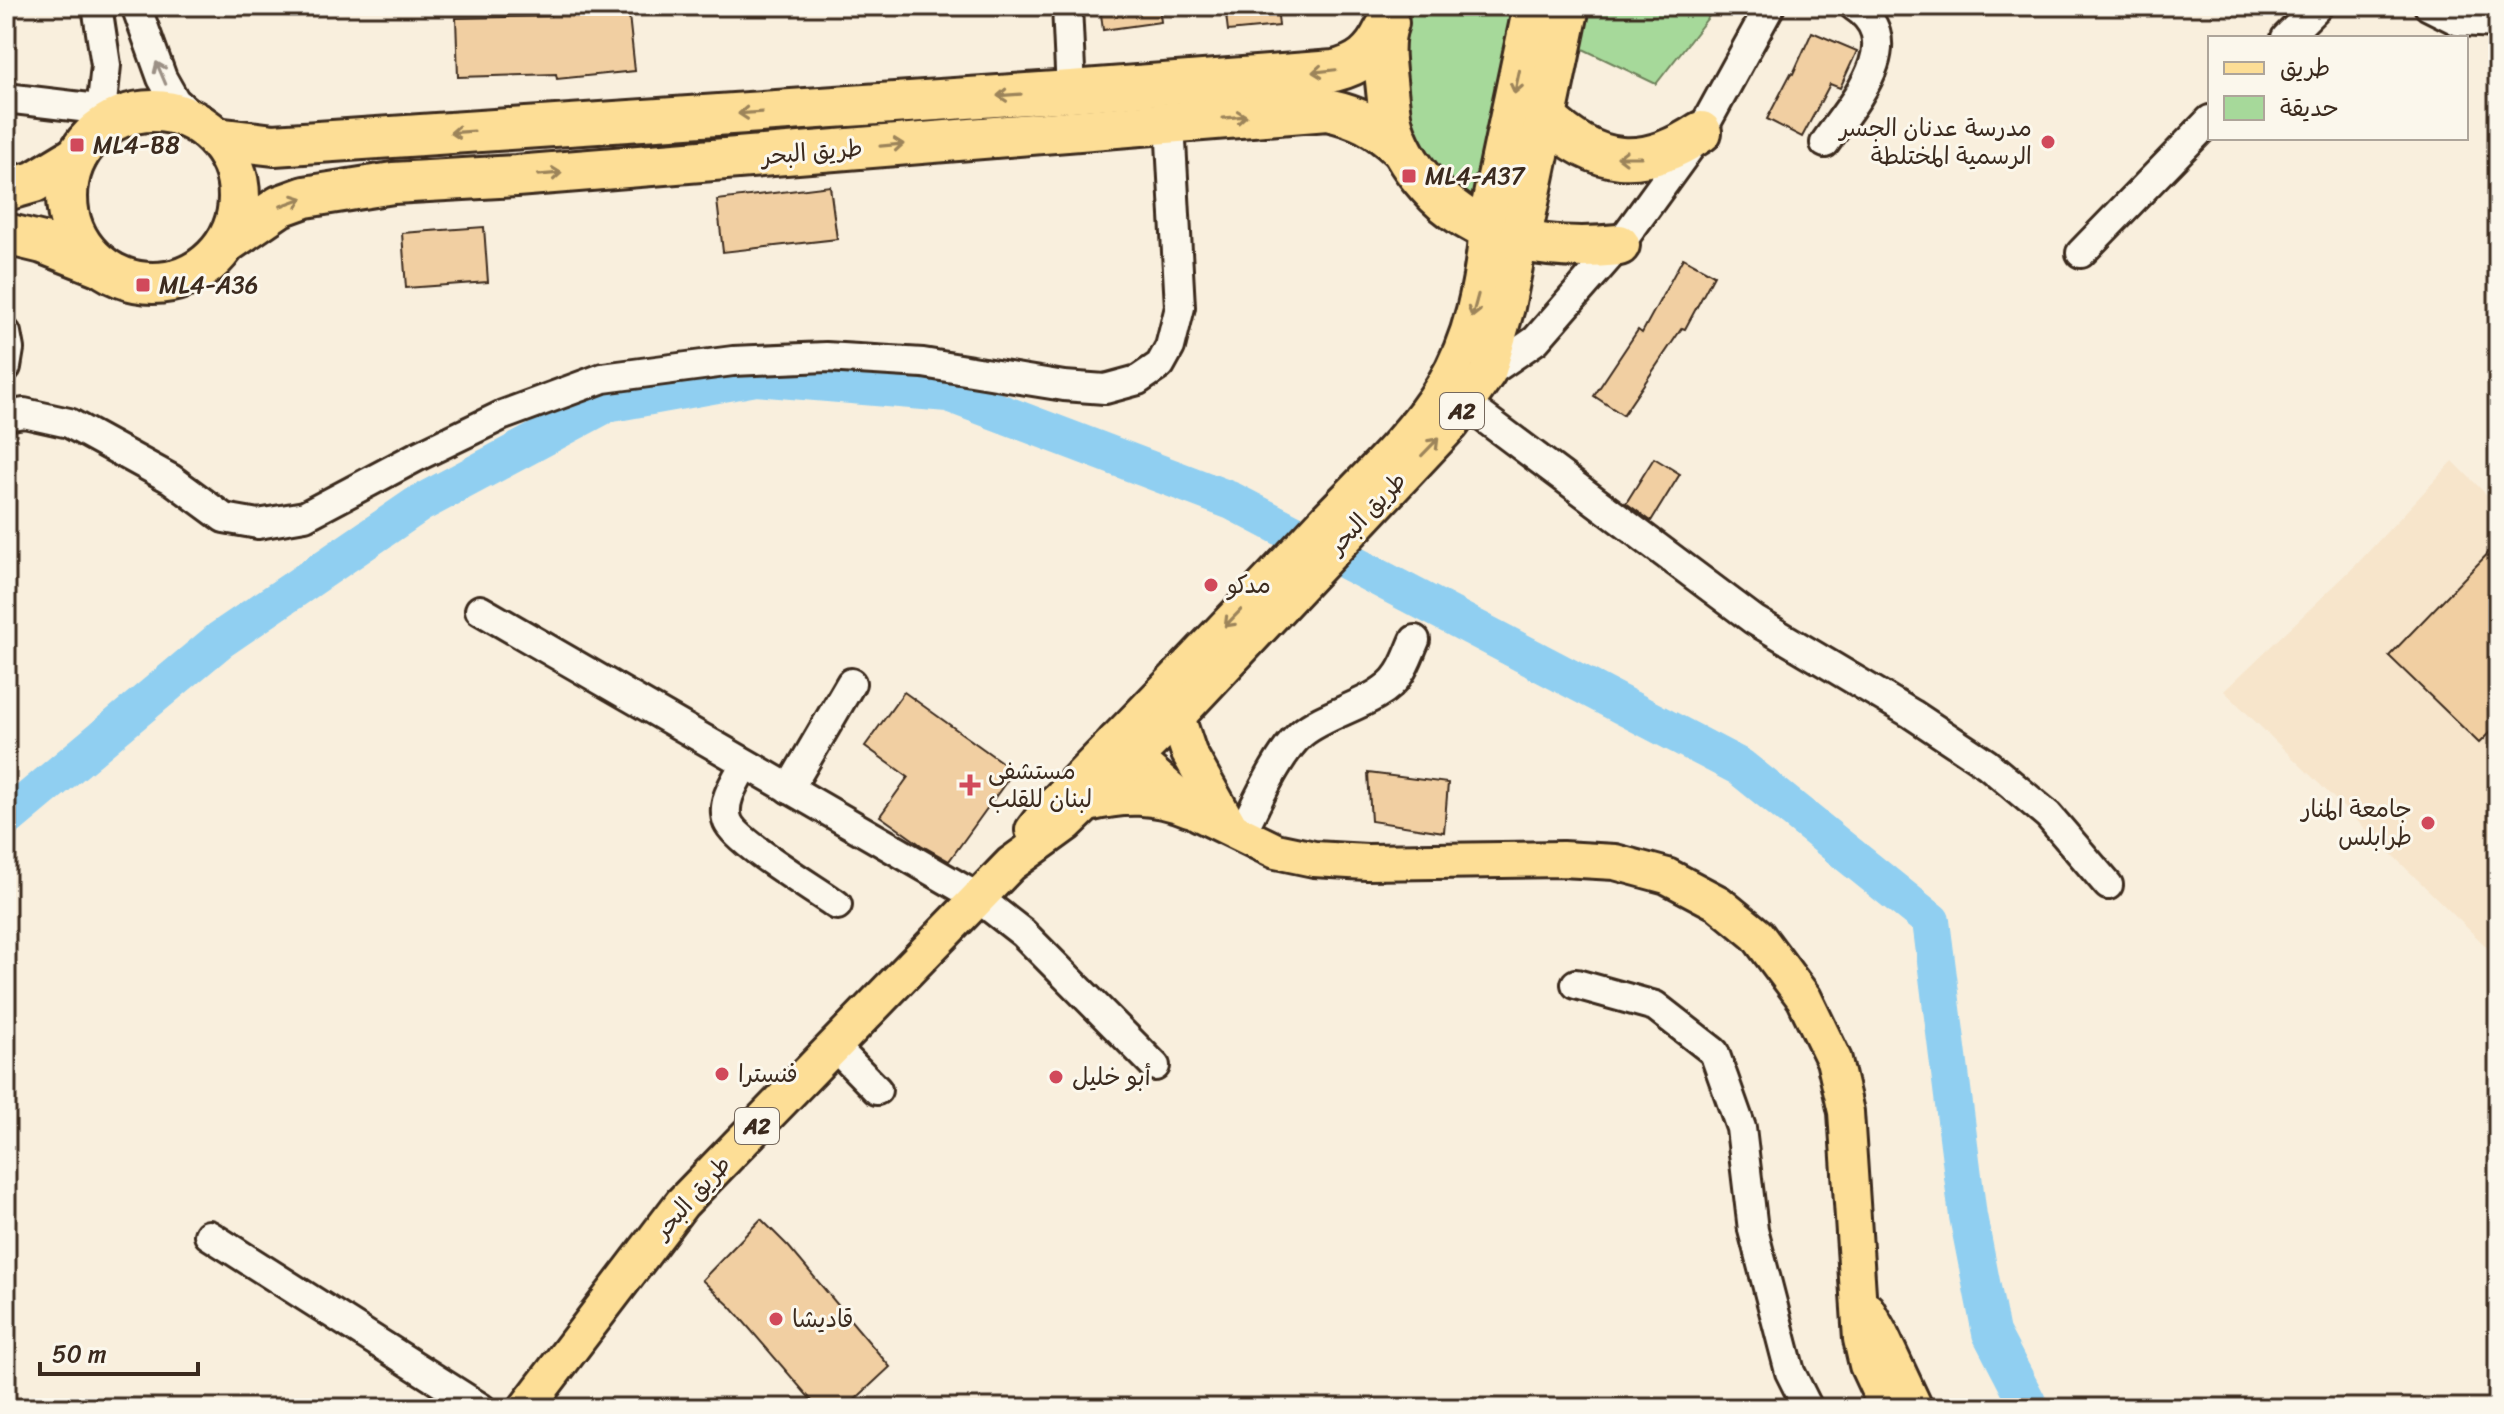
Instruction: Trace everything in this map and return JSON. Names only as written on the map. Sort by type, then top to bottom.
[{"type":"highway","name":"A2","points":[[1507,218],[1534,6]]},
{"type":"highway","name":"طريق البحر","points":[[1389,18],[1384,64],[1391,120],[1400,148],[1436,196],[1459,215],[1507,218],[1546,118],[1569,6]]},
{"type":"highway","name":"طريق البحر","points":[[211,133],[274,145],[1334,71],[1365,59],[1377,46],[1389,18]]},
{"type":"highway","name":"طريق البحر","points":[[226,243],[280,206],[333,192],[393,183],[516,176],[1327,110],[1354,116],[1379,129],[1400,148]]},
{"type":"highway","points":[[6,190],[34,182],[99,129],[159,111],[186,117],[211,133],[226,150],[236,172],[239,196],[236,221],[226,243],[207,264],[182,278],[154,283],[126,279],[43,243],[6,234]]},
{"type":"highway","points":[[1546,118],[1567,138],[1593,152],[1621,158],[1663,153],[1701,132]]},
{"type":"highway","points":[[99,129],[69,173],[66,192],[69,220],[81,245],[101,266]]},
{"type":"highway","points":[[1507,218],[1570,247],[1619,245]]},
{"type":"main road","name":"طريق البحر","points":[[526,1408],[682,1203],[977,897],[1011,864],[1049,838],[1088,804],[1125,749],[1313,553],[1467,405],[1488,373],[1507,307],[1507,218]]},
{"type":"main road","name":"طريق البحر","points":[[1011,864],[1049,809],[1125,749],[1177,717],[1204,688],[1411,429],[1457,362],[1469,330],[1482,274],[1507,218]]},
{"type":"main road","points":[[1198,770],[1204,688]]},
{"type":"main road","points":[[1177,717],[1198,770],[1236,831]]},
{"type":"main road","points":[[1125,749],[1198,813]]},
{"type":"main road","points":[[1088,804],[1116,797],[1144,797],[1172,802],[1276,851],[1314,859],[1419,862],[1562,859],[1615,862],[1667,876],[1718,903],[1757,935],[1804,998],[1834,1060],[1846,1112],[1861,1339],[1867,1365],[1870,1408]]},
{"type":"main road","points":[[1859,1296],[1915,1408]]},
{"type":"main road","points":[[1867,1365],[1887,1408]]},
{"type":"street","points":[[6,98],[99,129],[106,65],[97,6]]},
{"type":"street","points":[[136,6],[162,78],[175,101],[211,133]]},
{"type":"street","points":[[1067,6],[1071,91]]},
{"type":"street","points":[[1488,373],[1536,340],[1619,245],[1701,132],[1770,6]]},
{"type":"street","points":[[1825,143],[1867,81],[1878,55],[1877,37],[1869,15],[1854,6]]},
{"type":"street","points":[[2288,36],[2318,6]]},
{"type":"street","points":[[2429,6],[2459,21],[2498,23]]},
{"type":"street","points":[[2081,253],[2208,122]]},
{"type":"street","points":[[6,416],[24,413],[69,423],[171,479],[224,518],[258,524],[305,516],[503,415],[603,378],[733,361],[826,357],[923,363],[1064,386],[1105,389],[1138,380],[1160,365],[1170,347],[1180,307],[1170,123]]},
{"type":"street","points":[[6,333],[9,349],[6,367]]},
{"type":"street","points":[[1467,405],[1754,620],[1912,714],[1987,764],[2048,815],[2108,885]]},
{"type":"street","points":[[480,610],[977,897],[1023,933],[1155,1066]]},
{"type":"street","points":[[1236,831],[1299,736],[1323,719],[1387,687],[1399,676],[1415,640]]},
{"type":"street","points":[[789,789],[851,683]]},
{"type":"street","points":[[745,764],[728,794],[728,821],[741,838],[837,905]]},
{"type":"street","points":[[1576,984],[1655,1006],[1714,1052],[1741,1128],[1753,1230],[1786,1358],[1808,1408]]},
{"type":"street","points":[[835,1047],[877,1090]]},
{"type":"street","points":[[209,1235],[481,1408]]},
{"type":"shaded area","name":"جامعة المنار طرابلس","points":[[2453,461],[2490,498],[2498,489],[2498,958],[2224,691],[2355,566]]},
{"type":"green space","points":[[1373,6],[1717,6],[1656,84],[1539,28],[1487,208],[1431,182],[1366,37]]},
{"type":"building","points":[[549,6],[628,6],[635,71],[557,79],[556,74],[458,77],[456,18],[550,16]]},
{"type":"building","points":[[1100,6],[1159,6],[1161,22],[1103,30]]},
{"type":"building","points":[[1225,6],[1277,6],[1279,26],[1228,31]]},
{"type":"building","points":[[1812,32],[1857,51],[1840,88],[1830,84],[1802,137],[1767,119],[1793,74]]},
{"type":"building","points":[[830,186],[837,239],[723,252],[717,200]]},
{"type":"building","points":[[484,227],[488,282],[406,288],[402,233]]},
{"type":"building","points":[[1683,258],[1714,275],[1685,329],[1682,328],[1623,415],[1594,396],[1638,330],[1642,333]]},
{"type":"building","points":[[1654,458],[1680,474],[1651,521],[1626,503]]},
{"type":"building","points":[[2498,543],[2498,724],[2479,743],[2389,656]]},
{"type":"building","points":[[904,692],[1014,771],[949,861],[880,816],[908,777],[865,746]]},
{"type":"building","points":[[1368,773],[1448,783],[1444,832],[1371,821]]},
{"type":"building","points":[[761,1219],[789,1247],[890,1367],[846,1408],[818,1408],[731,1307],[702,1280]]},
{"type":"waterway","points":[[6,819],[220,640],[419,504],[606,404],[756,377],[948,393],[1232,501],[1740,767],[1931,921],[1968,1216],[1991,1333],[2030,1408]]},
{"type":"place","name":"مدرسة عدنان الجسر الرسمية المختلطة","points":[[2048,142]]},
{"type":"place","name":"ML4-B8","points":[[77,145]]},
{"type":"place","name":"ML4-A37","points":[[1409,176]]},
{"type":"place","name":"ML4-A36","points":[[143,285]]},
{"type":"place","name":"مدكو","points":[[1211,585]]},
{"type":"place","name":"مستشفى لبنان للقلب","points":[[970,785]]},
{"type":"place","name":"جامعة المنار طرابلس","points":[[2428,823]]},
{"type":"place","name":"فنسترا","points":[[722,1074]]},
{"type":"place","name":"أبو خليل","points":[[1056,1077]]},
{"type":"place","name":"قاديشا","points":[[776,1319]]}]
